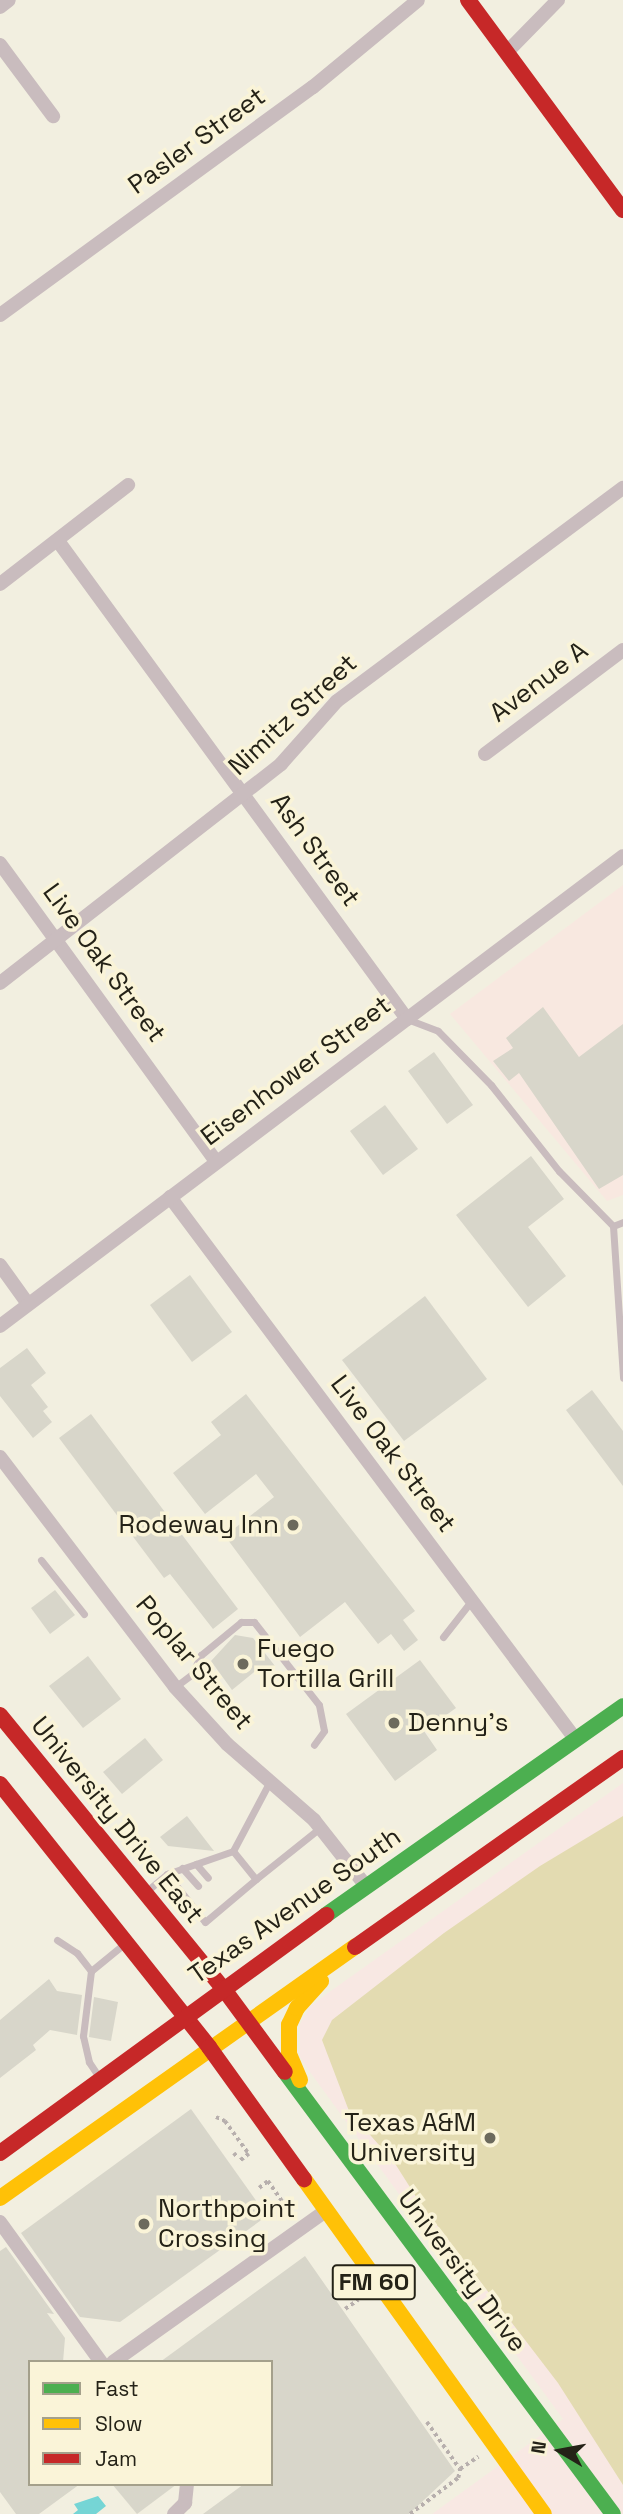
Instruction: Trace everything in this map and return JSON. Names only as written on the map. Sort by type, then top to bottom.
[{"type":"main road","points":[[468,0],[623,210]]},
{"type":"main road","name":"Texas Avenue South","points":[[0,2153],[184,2015],[623,1706]]},
{"type":"main road","name":"University Drive East","points":[[0,1715],[146,1892],[247,2022]]},
{"type":"main road","points":[[0,2198],[209,2047],[338,1960],[623,1758]]},
{"type":"main road","name":"FM 60","points":[[0,1784],[209,2047],[324,2212],[544,2514]]},
{"type":"main road","points":[[315,2115],[289,2054],[287,2038],[297,2008],[338,1960]]},
{"type":"main road","name":"University Drive","points":[[247,2022],[613,2514]]},
{"type":"street","points":[[0,6],[9,0]]},
{"type":"street","name":"Pasler Street","points":[[0,315],[313,87],[418,0]]},
{"type":"street","points":[[507,52],[558,0]]},
{"type":"street","points":[[0,45],[53,116]]},
{"type":"street","points":[[0,584],[128,485]]},
{"type":"street","name":"Nimitz Street","points":[[0,983],[281,764],[337,701],[623,488]]},
{"type":"street","name":"Ash Street","points":[[58,541],[407,1019]]},
{"type":"street","name":"Avenue A","points":[[485,754],[623,650]]},
{"type":"street","name":"Eisenhower Street","points":[[0,1326],[623,856]]},
{"type":"street","name":"Live Oak Street","points":[[0,863],[216,1161]]},
{"type":"street","name":"Live Oak Street","points":[[170,1197],[576,1740]]},
{"type":"street","points":[[0,1265],[28,1304]]},
{"type":"street","name":"Poplar Street","points":[[0,1457],[175,1687],[227,1744],[321,1828],[366,1886]]},
{"type":"street","points":[[116,2360],[324,2212]]},
{"type":"street","points":[[0,2222],[100,2360]]},
{"type":"street","points":[[174,2514],[185,2502],[187,2486]]},
{"type":"lane","points":[[407,1019],[438,1031],[491,1085],[559,1171],[613,1226],[623,1378]]},
{"type":"lane","points":[[613,1226],[623,1222]]},
{"type":"lane","points":[[41,1560],[84,1614]]},
{"type":"lane","points":[[443,1637],[472,1600]]},
{"type":"lane","points":[[175,1687],[192,1674],[201,1655],[242,1622],[254,1622],[320,1705],[324,1731],[314,1745]]},
{"type":"lane","points":[[146,1892],[167,1874],[233,1851],[270,1780]]},
{"type":"lane","points":[[167,1874],[205,1922],[217,1909],[321,1828]]},
{"type":"lane","points":[[233,1851],[256,1879]]},
{"type":"lane","points":[[196,1864],[208,1878]]},
{"type":"lane","points":[[183,1868],[198,1886]]},
{"type":"lane","points":[[57,1940],[77,1953],[91,1971]]},
{"type":"lane","points":[[100,2079],[89,2062],[83,2036],[91,1971],[125,1944]]},
{"type":"path","points":[[216,2117],[225,2122],[249,2154],[239,2160],[234,2153]]},
{"type":"path","points":[[259,2188],[268,2181],[282,2206]]},
{"type":"path","points":[[345,2309],[358,2300],[348,2287]]},
{"type":"path","points":[[427,2422],[460,2469]]},
{"type":"path","points":[[410,2514],[458,2478],[460,2469],[482,2454]]},
{"type":"shaded area","points":[[623,885],[623,1195],[607,1201],[450,1014]]},
{"type":"shaded area","name":"Texas A&M University","points":[[623,1783],[623,2514],[432,2514],[563,2419],[300,2057],[300,2024],[310,2007],[328,1993]]},
{"type":"shaded area","name":"Texas A&M University","points":[[623,1816],[623,2485],[558,2383],[420,2203],[394,2162],[349,2111],[322,2040],[332,2020],[444,1933],[540,1866]]},
{"type":"water","points":[[98,2496],[106,2506],[96,2514],[73,2514],[78,2510],[74,2504]]},
{"type":"building","points":[[543,1007],[579,1057],[623,1024],[623,1175],[599,1189],[519,1073],[509,1081],[493,1061],[513,1048],[506,1038]]},
{"type":"building","points":[[434,1052],[473,1105],[447,1124],[408,1071]]},
{"type":"building","points":[[385,1105],[418,1149],[383,1175],[350,1131]]},
{"type":"building","points":[[531,1156],[564,1199],[528,1227],[566,1276],[528,1307],[456,1215]]},
{"type":"building","points":[[190,1275],[232,1332],[192,1362],[150,1305]]},
{"type":"building","points":[[425,1296],[487,1379],[404,1441],[342,1360]]},
{"type":"building","points":[[27,1348],[46,1373],[31,1385],[48,1407],[43,1411],[52,1422],[33,1438],[0,1396],[0,1368]]},
{"type":"building","points":[[592,1390],[623,1431],[623,1486],[566,1410]]},
{"type":"building","name":"Rodeway Inn","points":[[246,1394],[415,1611],[403,1620],[418,1640],[404,1651],[391,1634],[378,1644],[345,1602],[300,1637],[225,1536],[274,1497],[256,1474],[205,1514],[173,1473],[221,1435],[211,1422]]},
{"type":"building","points":[[91,1414],[238,1609],[213,1629],[170,1574],[164,1578],[59,1438]]},
{"type":"building","points":[[55,1590],[75,1615],[50,1634],[31,1608]]},
{"type":"building","name":"Fuego Tortilla Grill","points":[[235,1635],[253,1638],[275,1666],[264,1676],[258,1669],[232,1690],[211,1661]]},
{"type":"building","points":[[88,1656],[121,1699],[83,1728],[49,1686]]},
{"type":"building","name":"Denny's","points":[[420,1660],[456,1708],[424,1731],[437,1750],[395,1781],[346,1714]]},
{"type":"building","points":[[145,1738],[163,1760],[122,1794],[103,1772]]},
{"type":"building","points":[[187,1816],[214,1851],[168,1846],[160,1837]]},
{"type":"building","points":[[49,1979],[57,1991],[82,1995],[77,2035],[50,2030],[33,2045],[36,2050],[0,2078],[0,2020]]},
{"type":"building","points":[[94,1997],[118,2002],[111,2041],[89,2037]]},
{"type":"building","name":"Northpoint Crossing","points":[[191,2109],[267,2216],[120,2322],[80,2317],[21,2233]]},
{"type":"building","points":[[6,2247],[54,2314],[47,2313],[65,2338],[63,2360],[28,2360],[28,2486],[77,2486],[39,2514],[16,2514],[0,2492],[0,2251]]},
{"type":"building","points":[[305,2256],[455,2471],[409,2514],[203,2514],[241,2486],[273,2486],[273,2360],[163,2360]]},
{"type":"building","points":[[114,2486],[174,2486],[137,2514]]},
{"type":"traffic: fast","points":[[326,1915],[623,1706]]},
{"type":"traffic: fast","points":[[285,2072],[613,2514]]},
{"type":"traffic: slow","points":[[0,2198],[355,1947]]},
{"type":"traffic: slow","points":[[300,2080],[289,2054],[289,2025],[297,2008],[321,1981]]},
{"type":"traffic: slow","points":[[304,2179],[544,2514]]},
{"type":"traffic: jam","points":[[468,0],[623,210]]},
{"type":"traffic: jam","points":[[0,1715],[223,1988],[285,2072]]},
{"type":"traffic: jam","points":[[355,1947],[623,1758]]},
{"type":"traffic: jam","points":[[0,1784],[209,2047],[304,2179]]},
{"type":"traffic: jam","points":[[0,2153],[326,1915]]},
{"type":"place","name":"Rodeway Inn","points":[[293,1525]]},
{"type":"place","name":"Fuego Tortilla Grill","points":[[243,1664]]},
{"type":"place","name":"Denny's","points":[[394,1723]]},
{"type":"place","name":"Texas A&M University","points":[[490,2138]]},
{"type":"place","name":"Northpoint Crossing","points":[[144,2224]]}]
